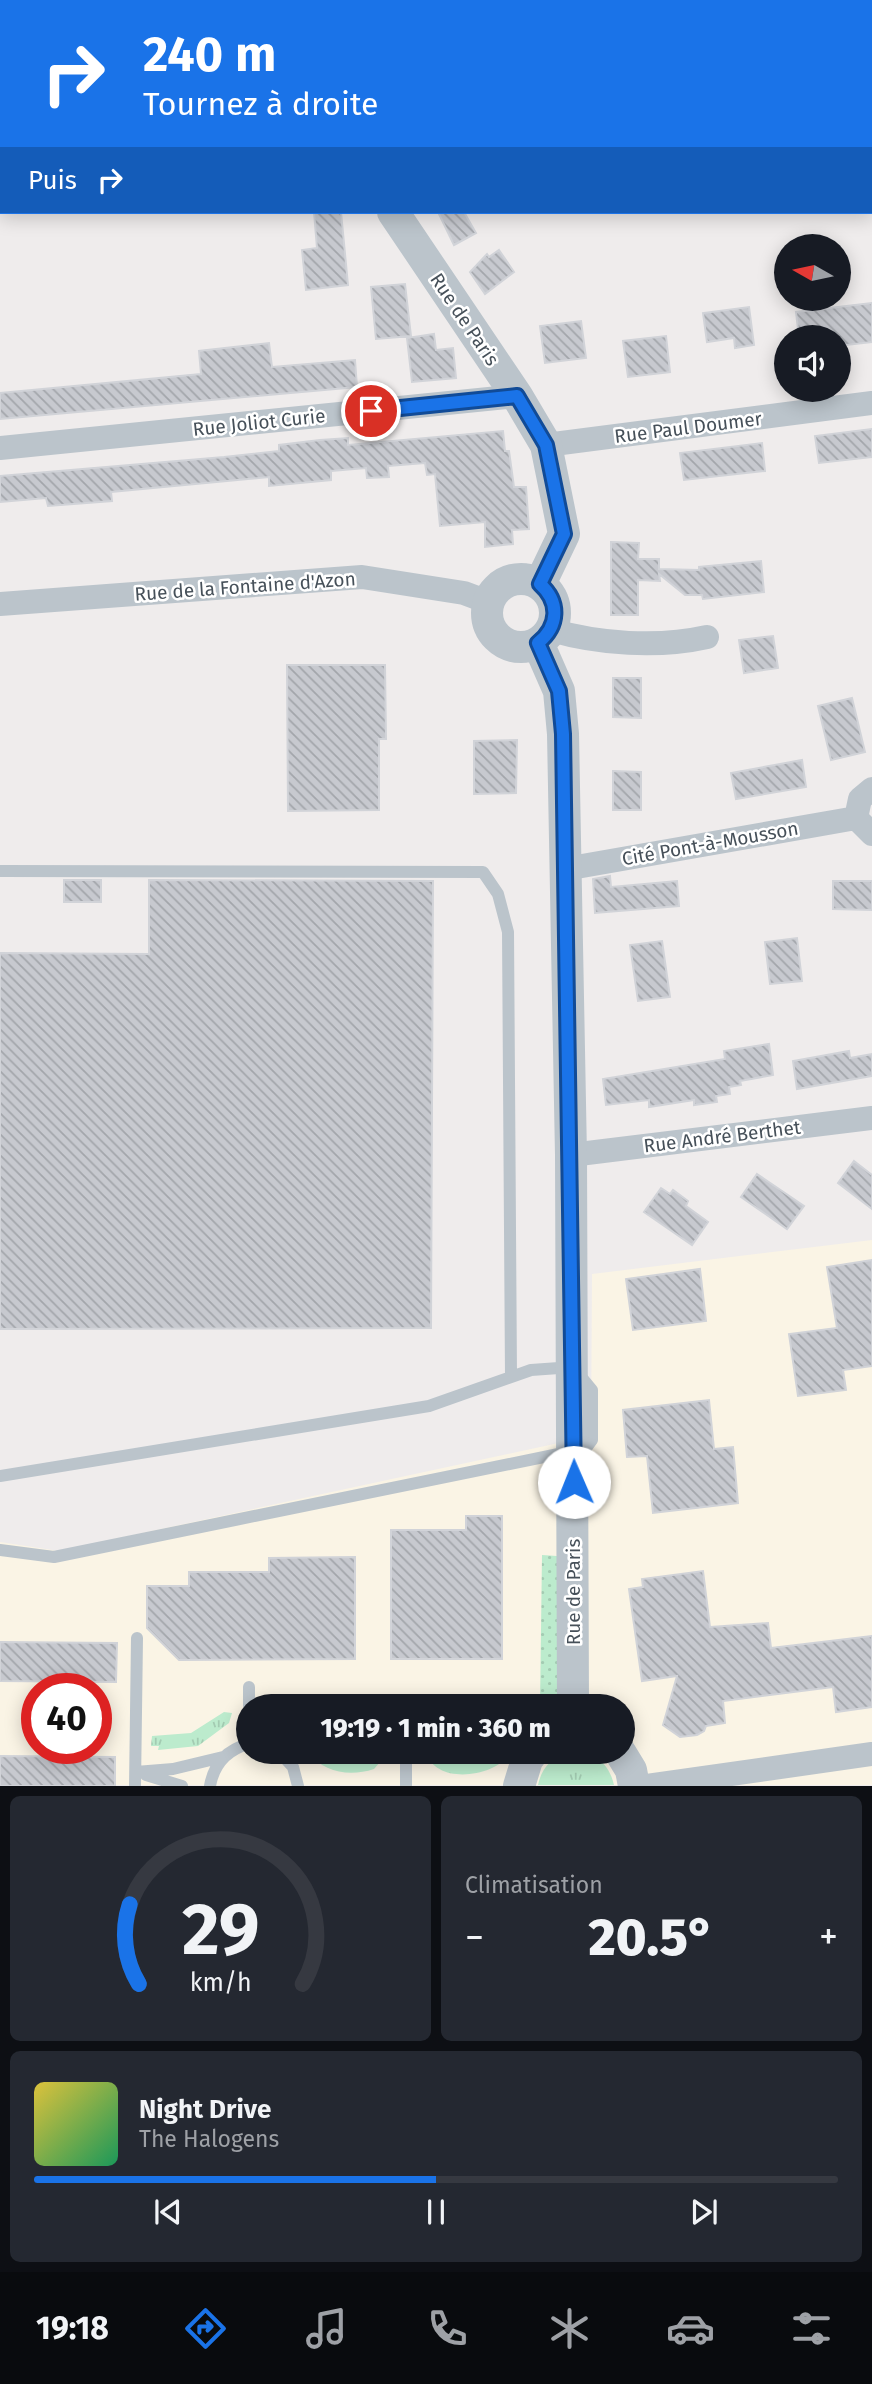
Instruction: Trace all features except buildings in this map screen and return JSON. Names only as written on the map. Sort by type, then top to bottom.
[{"type":"street","name":"Rue de Paris","points":[[394,214],[517,396],[546,445],[564,534],[540,584]]},
{"type":"street","name":"Rue Joliot Curie","points":[[0,448],[517,396]]},
{"type":"street","name":"Rue Paul Doumer","points":[[546,445],[872,403]]},
{"type":"street","name":"Rue de la Fontaine d'Azon","points":[[0,604],[362,576],[464,593],[488,602]]},
{"type":"street","points":[[530,580],[540,584],[553,600],[555,621],[545,636],[527,647],[504,643],[489,626],[488,602],[500,586],[510,581],[530,580]]},
{"type":"street","name":"Rue de Paris","points":[[545,636],[559,691],[563,734],[571,1154],[573,1694]]},
{"type":"street","points":[[545,636],[587,641],[687,641],[707,637]]},
{"type":"street","name":"Cité Pont-à-Mousson","points":[[565,869],[864,826],[860,799],[872,789]]},
{"type":"street","name":"Rue André Berthet","points":[[571,1154],[872,1118]]},
{"type":"street","points":[[648,1786],[741,1779],[872,1754]]},
{"type":"street","points":[[519,1786],[526,1764]]},
{"type":"street","points":[[627,1764],[634,1786]]},
{"type":"lane","points":[[0,871],[483,872],[498,894],[508,932],[511,1377]]},
{"type":"lane","points":[[0,1476],[429,1406],[531,1370],[573,1367]]},
{"type":"lane","points":[[0,1550],[54,1557],[573,1458]]},
{"type":"lane","points":[[136,1779],[137,1638]]},
{"type":"lane","points":[[249,1687],[249,1694]]},
{"type":"lane","points":[[210,1786],[214,1769],[223,1757],[236,1748]]},
{"type":"lane","points":[[136,1779],[223,1757]]},
{"type":"lane","points":[[290,1764],[298,1786]]},
{"type":"lane","points":[[406,1764],[406,1786]]},
{"type":"lane","points":[[136,1779],[182,1786]]},
{"type":"shaded area","points":[[872,1240],[872,1785],[0,1785],[0,1542],[59,1551],[591,1436],[592,1274]]},
{"type":"green space","points":[[542,1555],[557,1556],[559,1694],[540,1694]]},
{"type":"green space","points":[[224,1712],[232,1713],[229,1723],[198,1746],[158,1750],[159,1746],[151,1746],[152,1736],[191,1733]]},
{"type":"green space","points":[[378,1764],[374,1769],[356,1773],[338,1771],[322,1765]]},
{"type":"green space","points":[[432,1764],[498,1764],[478,1773],[452,1773]]},
{"type":"green space","points":[[548,1764],[604,1764],[614,1785],[538,1785]]},
{"type":"route","points":[[371,411],[517,396],[546,445],[564,534],[540,584],[553,600],[555,621],[545,638],[538,643],[559,691],[563,734],[574,1482]]}]
